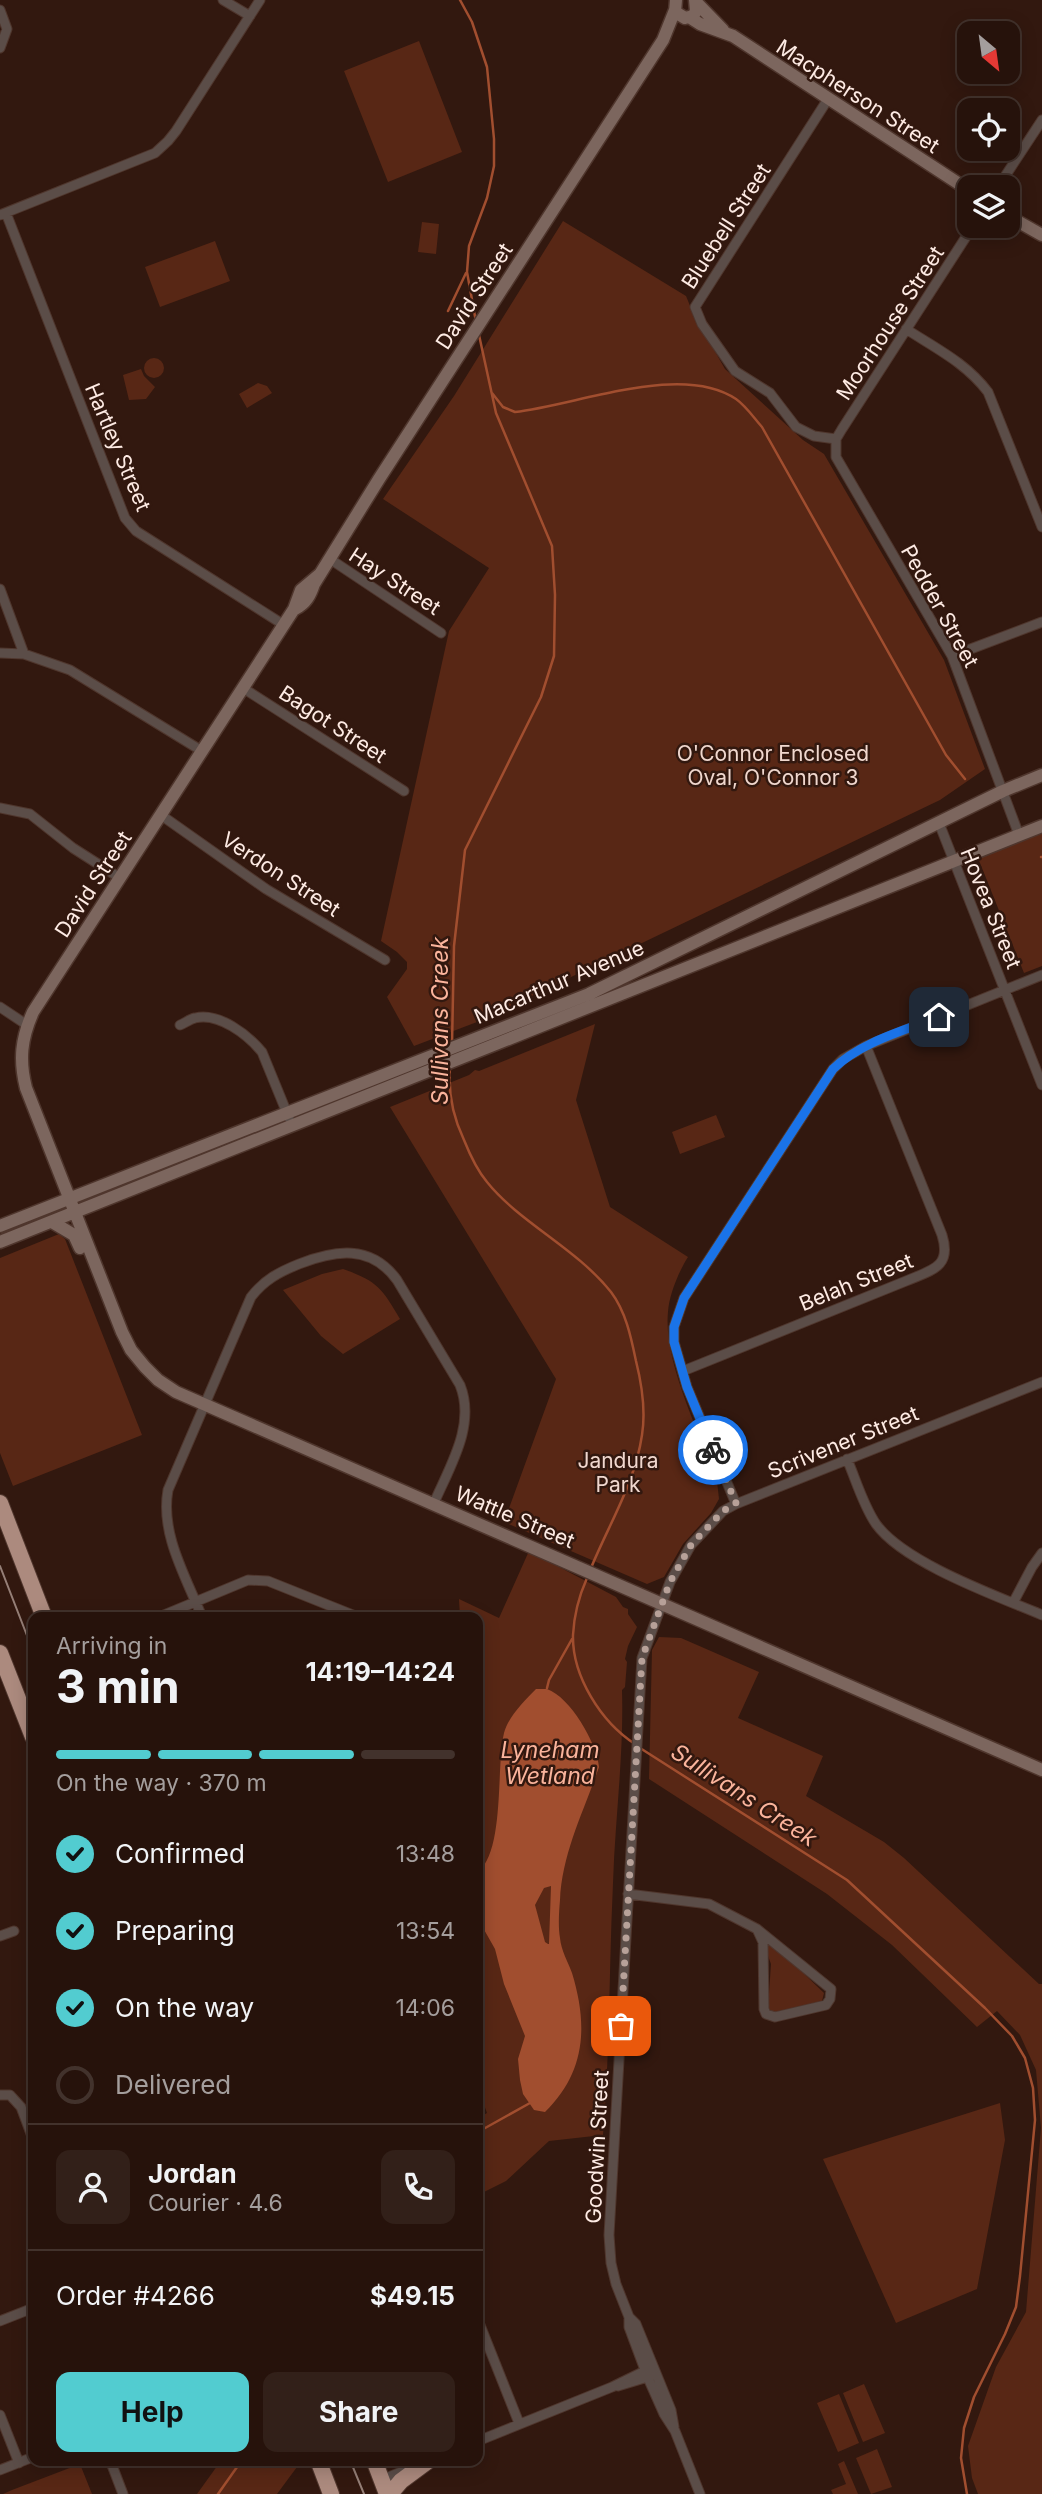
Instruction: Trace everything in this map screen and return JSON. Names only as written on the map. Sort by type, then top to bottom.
[{"type":"highway","points":[[0,1503],[42,1612]]},
{"type":"highway","points":[[0,1653],[28,1724]]},
{"type":"highway","points":[[320,2466],[331,2494]]},
{"type":"highway","points":[[329,2466],[337,2494]]},
{"type":"highway","points":[[376,2466],[386,2489],[421,2466]]},
{"type":"street","points":[[223,0],[250,16]]},
{"type":"street","points":[[3,214],[155,153],[176,131],[260,0]]},
{"type":"street","name":"David Street","points":[[71,1204],[26,1088],[21,1067],[22,1046],[33,1012],[294,609],[310,596],[314,584],[379,478],[663,40],[678,9],[696,11],[696,1]]},
{"type":"street","name":"Macpherson Street","points":[[696,1],[725,33]]},
{"type":"street","name":"Macpherson Street","points":[[678,9],[699,24],[725,33],[957,183]]},
{"type":"street","points":[[0,10],[7,29],[0,48]]},
{"type":"street","name":"Bluebell Street","points":[[828,99],[695,307],[702,324],[735,372],[770,393],[796,428],[814,436],[836,439]]},
{"type":"street","points":[[1006,175],[1042,120]]},
{"type":"street","name":"Hartley Street","points":[[3,214],[125,517],[136,531],[284,625]]},
{"type":"street","points":[[1020,223],[1042,235]]},
{"type":"street","name":"Moorhouse Street","points":[[836,439],[965,238]]},
{"type":"street","points":[[906,329],[965,367],[988,392],[1042,527]]},
{"type":"street","name":"Pedder Street","points":[[836,439],[836,457],[952,656],[1020,835]]},
{"type":"street","name":"Hay Street","points":[[330,559],[441,633]]},
{"type":"street","points":[[0,589],[24,654]]},
{"type":"street","points":[[952,656],[1042,622]]},
{"type":"street","points":[[0,653],[24,654],[71,670],[202,751]]},
{"type":"street","name":"Bagot Street","points":[[243,688],[404,791]]},
{"type":"street","name":"Macarthur Avenue","points":[[592,1000],[939,822],[1042,775]]},
{"type":"street","points":[[0,808],[30,814],[73,848],[120,878]]},
{"type":"street","name":"Verdon Street","points":[[161,815],[265,889],[385,960]]},
{"type":"street","name":"Hovea Street","points":[[939,822],[1042,1085]]},
{"type":"street","name":"Macarthur Avenue","points":[[0,1226],[71,1204],[289,1120],[439,1068],[470,1049],[592,1000],[1042,826]]},
{"type":"street","points":[[736,1503],[687,1387],[673,1334],[684,1298],[833,1069],[844,1059],[866,1046],[1042,975]]},
{"type":"street","points":[[0,1007],[27,1025]]},
{"type":"street","points":[[180,1025],[195,1018],[217,1018],[255,1043],[262,1052],[289,1120]]},
{"type":"street","name":"Belah Street","points":[[683,1371],[932,1270],[944,1259],[946,1250],[942,1235],[866,1046]]},
{"type":"street","name":"Macarthur Avenue","points":[[289,1120],[442,1053],[470,1049]]},
{"type":"street","name":"Macarthur Avenue","points":[[0,1242],[52,1222],[71,1204]]},
{"type":"street","name":"Wattle Street","points":[[71,1204],[131,1350],[158,1380],[176,1392],[1042,1770]]},
{"type":"street","points":[[52,1222],[74,1235],[82,1251],[96,1267]]},
{"type":"street","points":[[200,1612],[167,1530],[168,1490],[251,1297],[259,1286],[275,1274],[326,1254],[349,1253],[378,1261],[397,1280],[464,1395],[466,1421],[459,1445],[434,1503]]},
{"type":"street","name":"Scrivener Street","points":[[661,1603],[691,1545],[723,1511],[736,1503],[1042,1381]]},
{"type":"street","points":[[846,1459],[875,1522],[888,1538],[918,1558],[1042,1615]]},
{"type":"street","points":[[1013,1603],[1042,1553]]},
{"type":"street","points":[[171,1612],[248,1580],[268,1581],[346,1612]]},
{"type":"street","name":"Goodwin Street","points":[[661,1603],[642,1658],[609,2235],[611,2263],[629,2316],[629,2327],[651,2372],[664,2414],[675,2431],[699,2494]]},
{"type":"street","points":[[628,1894],[709,1904],[757,1929],[831,1989],[826,2005],[775,2017],[766,2014],[763,1942],[757,1929]]},
{"type":"street","points":[[0,1936],[15,1931]]},
{"type":"street","points":[[0,2095],[10,2095],[16,2101],[28,2128]]},
{"type":"street","points":[[0,2321],[28,2310]]},
{"type":"street","points":[[483,2333],[519,2423]]},
{"type":"street","points":[[483,2439],[651,2372]]},
{"type":"street","points":[[0,2415],[19,2463]]},
{"type":"street","points":[[0,2470],[28,2459]]},
{"type":"street","points":[[112,2466],[123,2494]]},
{"type":"green space","points":[[419,41],[462,152],[388,182],[344,71]]},
{"type":"green space","name":"O'Connor Enclosed Oval, O'Connor 3","points":[[563,221],[686,296],[725,369],[803,440],[824,454],[944,660],[985,769],[940,800],[477,1022],[414,1046],[387,997],[407,969],[407,962],[381,941],[449,631],[489,568],[383,499],[454,396]]},
{"type":"green space","points":[[422,222],[439,224],[436,254],[418,252]]},
{"type":"green space","points":[[215,241],[230,281],[160,307],[145,267]]},
{"type":"green space","points":[[154,358],[161,361],[164,368],[161,375],[154,378],[147,375],[144,368],[147,361]]},
{"type":"green space","points":[[141,369],[155,387],[146,399],[129,400],[123,375]]},
{"type":"green space","points":[[258,383],[267,386],[272,393],[247,408],[239,394]]},
{"type":"green space","points":[[1042,832],[1042,966],[1024,973],[978,858]]},
{"type":"green space","name":"Jandura Park","points":[[595,1024],[576,1100],[610,1207],[688,1257],[670,1298],[668,1331],[677,1375],[717,1481],[719,1499],[711,1513],[683,1544],[664,1577],[647,1584],[504,1522],[556,1379],[390,1107],[469,1075],[475,1070],[479,1071]]},
{"type":"green space","points":[[716,1115],[725,1137],[680,1154],[672,1132]]},
{"type":"green space","points":[[59,1234],[65,1239],[142,1435],[13,1486],[0,1453],[0,1258]]},
{"type":"green space","points":[[343,1269],[378,1287],[400,1319],[343,1354],[321,1336],[283,1290],[322,1274]]},
{"type":"green space","points":[[529,1551],[616,1597],[623,1607],[628,1609],[628,1614],[637,1627],[628,1646],[625,1687],[622,1690],[603,2135],[549,2141],[506,2181],[483,2192],[483,2115],[487,2113],[483,2102],[483,1612],[460,1612],[459,1599],[499,1618]]},
{"type":"green space","points":[[659,1637],[681,1638],[759,1672],[738,1718],[823,1756],[806,1796],[884,1842],[1042,1984],[1042,2494],[978,2494],[972,2478],[968,2446],[996,2367],[1026,2312],[1041,2128],[1036,2070],[1020,2035],[997,2011],[977,2027],[892,1945],[827,1894],[649,1779],[652,1650]]},
{"type":"green space","points":[[767,1938],[824,1993],[822,2001],[788,2013],[770,2013],[768,2008],[771,1964],[767,1953]]},
{"type":"green space","points":[[1000,2103],[1005,2140],[977,2289],[896,2323],[823,2159]]},
{"type":"green space","points":[[864,2384],[885,2433],[863,2442],[843,2393]]},
{"type":"green space","points":[[839,2394],[859,2443],[838,2452],[817,2403]]},
{"type":"green space","points":[[877,2449],[892,2487],[871,2494],[856,2458]]},
{"type":"green space","points":[[844,2461],[858,2494],[833,2494],[831,2490],[846,2484],[838,2464]]},
{"type":"green space","points":[[81,2466],[92,2494],[3,2494]]},
{"type":"green space","points":[[217,2466],[297,2467],[277,2494],[197,2494]]},
{"type":"water","name":"Lyneham Wetland","points":[[536,1689],[547,1689],[565,1701],[588,1734],[599,1767],[569,1849],[559,1909],[561,1942],[572,1973],[580,2011],[580,2047],[569,2081],[545,2112],[534,2110],[523,2094],[518,2059],[525,2036],[504,1984],[495,1949],[483,1928],[483,1866],[487,1861],[496,1827],[504,1733],[522,1704]],"holes":[[[551,1886],[549,1944],[545,1942],[535,1905],[544,1888]]]},
{"type":"waterway","name":"Sullivans Creek","points":[[460,0],[472,22],[487,67],[494,139],[494,166],[487,198],[469,246],[467,272],[476,322]]},
{"type":"waterway","points":[[448,311],[466,273]]},
{"type":"waterway","name":"Sullivans Creek","points":[[452,1044],[454,946],[465,850],[541,697],[554,656],[555,595],[552,546],[496,413],[479,335]]},
{"type":"waterway","points":[[492,393],[503,407],[515,412],[659,385],[687,384],[713,389],[740,402],[762,427],[946,755],[965,779]]},
{"type":"waterway","name":"Sullivans Creek","points":[[450,1068],[454,1114],[480,1172],[500,1197],[597,1276],[616,1300],[630,1334],[643,1398],[642,1435],[628,1487],[591,1568]]},
{"type":"waterway","name":"Sullivans Creek","points":[[587,1578],[577,1606],[573,1635],[577,1666],[600,1711],[635,1744]]},
{"type":"waterway","points":[[547,1688],[572,1639]]},
{"type":"waterway","name":"Sullivans Creek","points":[[640,1748],[847,1880],[985,2008],[1012,2036],[1025,2058],[1033,2088],[1035,2120],[1016,2307],[974,2397],[964,2428],[961,2458],[967,2494]]},
{"type":"waterway","points":[[483,2129],[530,2103]]},
{"type":"waterway","points":[[218,2494],[238,2466]]},
{"type":"tram line","points":[[0,1566],[28,1638]]},
{"type":"tram line","points":[[352,2466],[364,2494]]},
{"type":"way so far","points":[[621,2026],[642,1658],[646,1641],[670,1582],[691,1545],[723,1511],[736,1503],[713,1450]]},
{"type":"route","points":[[713,1450],[687,1387],[674,1342],[674,1327],[684,1298],[833,1069],[866,1046],[939,1017]]}]
